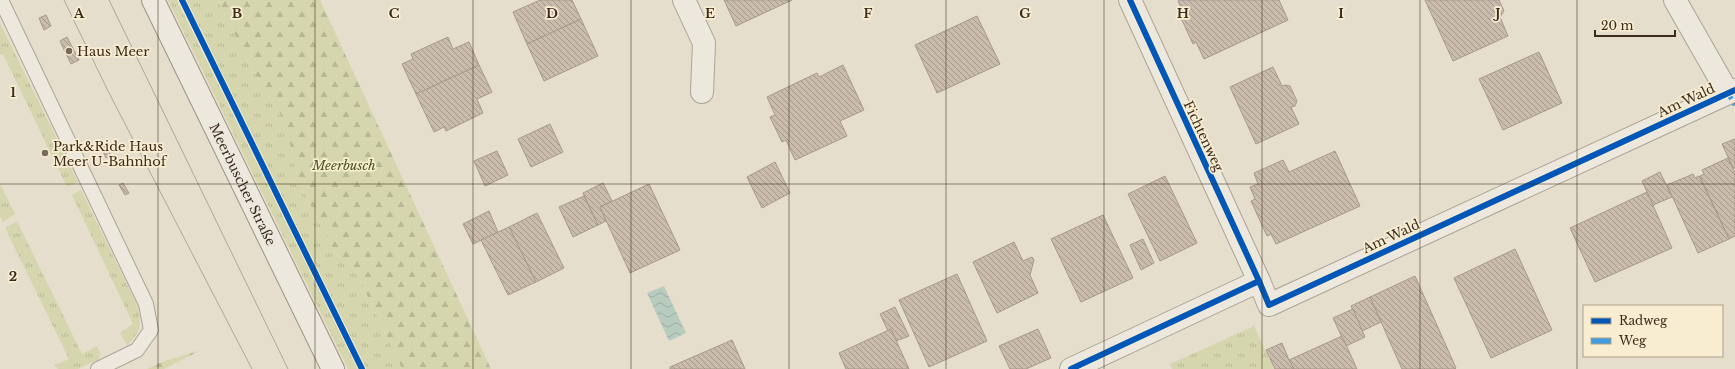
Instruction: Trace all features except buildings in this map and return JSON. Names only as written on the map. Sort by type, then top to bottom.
[{"type":"street","name":"Meerbuscher Straße","points":[[153,0],[333,369]]},
{"type":"street","points":[[684,0],[704,43],[702,92]]},
{"type":"street","name":"Fichtenweg","points":[[1130,0],[1259,281]]},
{"type":"street","points":[[1675,0],[1732,91]]},
{"type":"street","name":"Am Wald","points":[[1259,281],[1270,305],[1732,91]]},
{"type":"street","points":[[1071,369],[1259,281]]},
{"type":"lane","points":[[1,0],[146,304],[151,330],[138,350],[98,369]]},
{"type":"green space","points":[[168,0],[177,0],[358,369],[348,369]]},
{"type":"green space","points":[[186,0],[218,0],[250,66],[286,123],[298,181],[337,256],[354,267],[402,369],[366,369]]},
{"type":"green space","name":"Meerbusch","points":[[218,0],[320,0],[491,369],[402,369],[354,267],[337,256],[298,181],[286,123],[250,66]]},
{"type":"green space","points":[[0,23],[78,182],[67,187],[3,54],[0,55]]},
{"type":"green space","points":[[0,184],[15,214],[3,222],[0,216]]},
{"type":"green space","points":[[81,190],[138,307],[140,324],[138,332],[127,345],[120,333],[133,324],[72,195]]},
{"type":"green space","points":[[17,221],[82,354],[97,346],[100,353],[99,359],[78,369],[58,369],[55,365],[69,359],[5,228]]},
{"type":"green space","points":[[1254,326],[1274,369],[1172,369],[1170,364]]},
{"type":"green space","points":[[201,350],[164,369],[147,369],[162,362]]},
{"type":"water","points":[[664,286],[686,333],[669,341],[647,293]]},
{"type":"tram line","points":[[64,0],[108,91],[252,369]]},
{"type":"tram line","points":[[109,0],[288,369]]},
{"type":"marked path","points":[[1725,94],[1728,93],[1735,105]]},
{"type":"cycle path","points":[[182,0],[362,369]]},
{"type":"cycle path","points":[[1130,0],[1259,281]]},
{"type":"cycle path","points":[[1071,369],[1259,281],[1269,305],[1735,90]]},
{"type":"place","name":"Haus Meer","points":[[69,51]]},
{"type":"place","name":"Park&Ride Haus Meer U-Bahnhof","points":[[45,153]]}]
